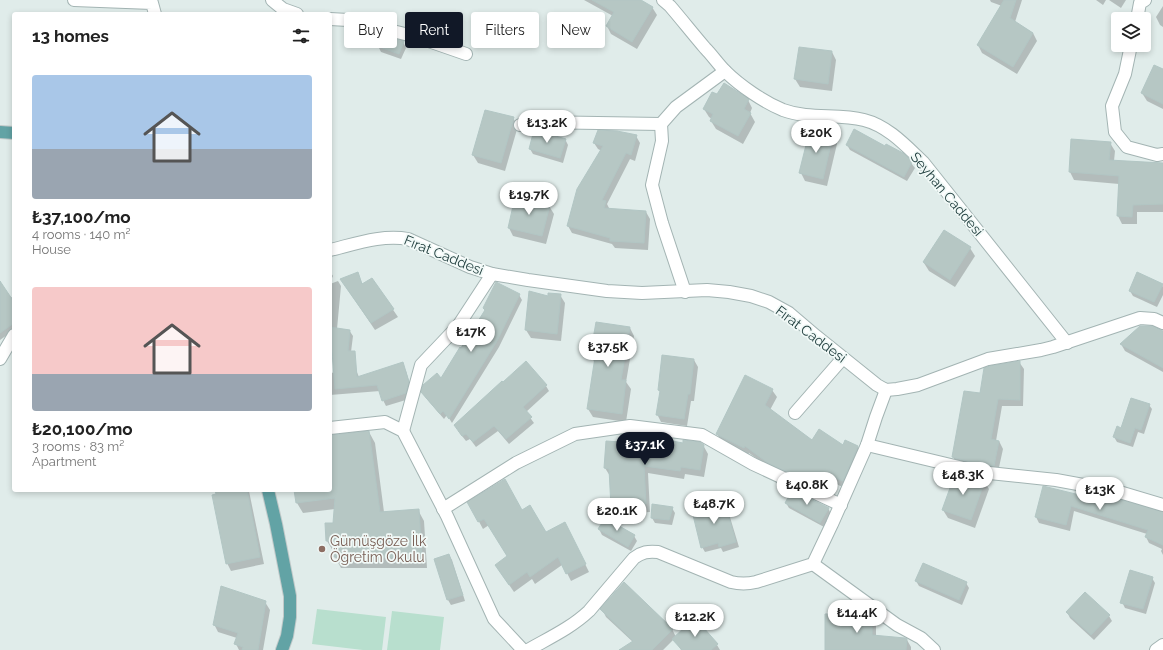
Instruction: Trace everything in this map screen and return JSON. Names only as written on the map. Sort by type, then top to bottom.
[{"type":"main road","points":[[0,132],[12,133]]},
{"type":"main road","points":[[268,492],[281,545],[290,596],[290,616],[287,636],[282,650]]},
{"type":"street","points":[[74,0],[152,2],[154,12]]},
{"type":"street","points":[[272,0],[283,9],[291,12]]},
{"type":"street","points":[[1138,12],[1140,3],[1145,0]]},
{"type":"street","name":"Seyhan Caddesi","points":[[669,2],[725,71],[767,102],[794,114],[814,117],[864,120],[877,125],[896,137],[923,162],[1067,343]]},
{"type":"street","points":[[332,19],[348,20],[417,37],[466,54]]},
{"type":"street","points":[[1131,52],[1126,74],[1112,106],[1115,132],[1127,147],[1157,155],[1163,154]]},
{"type":"street","points":[[685,292],[662,223],[652,185],[662,141],[661,124],[676,107],[725,71]]},
{"type":"street","points":[[520,125],[535,122],[661,124]]},
{"type":"street","name":"Fırat Caddesi","points":[[332,250],[397,237],[408,239],[470,267],[492,274],[607,291],[642,293],[707,290],[751,296],[769,302],[789,313],[877,385],[886,390]]},
{"type":"street","points":[[403,431],[421,365],[458,326],[492,274]]},
{"type":"street","points":[[528,650],[571,626],[581,618],[589,611],[634,558],[645,552],[658,552],[730,582],[740,584],[749,584],[813,564],[867,445],[886,390],[918,385],[988,359],[1041,350],[1067,343],[1140,318],[1154,319],[1163,323]]},
{"type":"street","points":[[0,359],[12,338]]},
{"type":"street","points":[[795,413],[843,358]]},
{"type":"street","points":[[332,428],[385,422],[403,431],[443,509],[494,619],[523,650]]},
{"type":"street","points":[[443,509],[516,463],[575,434],[630,426],[702,435],[754,464],[841,505]]},
{"type":"street","points":[[867,445],[980,472],[1056,480],[1116,491],[1163,505]]},
{"type":"street","points":[[813,564],[897,625],[920,644],[934,650]]},
{"type":"street","points":[[1156,650],[1163,645]]},
{"type":"green space","points":[[317,609],[386,617],[382,650],[363,650],[312,644]]},
{"type":"green space","points":[[392,611],[444,617],[440,650],[387,650]]},
{"type":"building","points":[[592,0],[641,0],[653,7],[632,42],[606,26],[614,12]]},
{"type":"building","points":[[1004,0],[1016,0],[1010,18],[1033,33],[1013,67],[977,45]]},
{"type":"building","points":[[397,39],[404,41],[399,54],[382,48],[397,48]]},
{"type":"building","points":[[799,47],[832,51],[828,84],[794,79]]},
{"type":"building","points":[[1154,65],[1163,69],[1163,104],[1141,93]]},
{"type":"building","points":[[724,83],[749,99],[744,109],[751,113],[738,136],[710,121],[713,114],[703,109],[712,92],[717,94]]},
{"type":"building","points":[[485,110],[514,117],[501,163],[472,155]]},
{"type":"building","points":[[810,129],[833,135],[823,179],[799,173]]},
{"type":"building","points":[[854,129],[885,146],[886,144],[903,153],[912,162],[904,177],[846,145]]},
{"type":"building","points":[[534,130],[566,139],[560,158],[529,149]]},
{"type":"building","points":[[598,130],[617,131],[637,135],[631,155],[626,153],[602,200],[606,201],[604,208],[646,211],[644,243],[610,241],[610,238],[567,226],[577,189],[603,146],[593,143]]},
{"type":"building","points":[[1071,139],[1111,142],[1109,160],[1163,163],[1163,204],[1133,205],[1132,217],[1117,216],[1119,176],[1069,172]]},
{"type":"building","points":[[515,197],[550,205],[542,236],[508,228]]},
{"type":"building","points":[[944,230],[971,247],[950,280],[923,262]]},
{"type":"building","points":[[358,272],[362,284],[372,278],[394,309],[371,323],[340,279]]},
{"type":"building","points":[[1137,272],[1163,284],[1154,302],[1129,291]]},
{"type":"building","points":[[0,281],[12,299],[12,324],[0,333]]},
{"type":"building","points":[[496,282],[520,294],[497,341],[449,419],[443,411],[440,414],[421,392],[423,385],[437,373],[441,378],[485,310],[483,308]]},
{"type":"building","points":[[529,291],[548,296],[548,293],[561,294],[557,334],[525,330]]},
{"type":"building","points":[[596,322],[630,327],[621,380],[626,380],[622,414],[587,409],[595,357],[590,356]]},
{"type":"building","points":[[1140,326],[1152,326],[1163,331],[1163,368],[1120,344]]},
{"type":"building","points":[[332,327],[350,330],[348,351],[355,351],[357,377],[403,362],[409,382],[406,393],[382,401],[377,385],[335,389]]},
{"type":"building","points":[[662,355],[694,359],[690,394],[688,394],[684,419],[656,415],[660,391],[658,390]]},
{"type":"building","points":[[526,361],[547,385],[523,407],[532,417],[506,439],[494,426],[473,442],[466,434],[462,436],[454,425]]},
{"type":"building","points":[[1020,361],[1020,400],[998,399],[991,439],[999,441],[994,466],[981,465],[952,457],[964,391],[980,393],[984,368]]},
{"type":"building","points":[[745,375],[773,389],[765,405],[812,440],[819,429],[843,445],[845,440],[858,446],[843,481],[820,472],[813,484],[768,463],[745,446],[744,448],[716,434]]},
{"type":"building","points":[[1131,398],[1150,404],[1141,430],[1135,428],[1130,443],[1113,437],[1117,426],[1121,428]]},
{"type":"building","points":[[369,431],[380,512],[419,509],[422,558],[334,557],[333,541],[326,541],[325,523],[333,523],[335,498],[296,503],[294,492],[332,492],[332,435]]},
{"type":"building","points":[[651,437],[683,443],[683,440],[700,442],[704,445],[700,470],[681,467],[680,471],[644,466],[646,504],[611,507],[609,469],[604,468],[606,441],[650,444]]},
{"type":"building","points":[[955,474],[985,480],[971,520],[942,510]]},
{"type":"building","points":[[505,479],[522,510],[530,505],[546,532],[565,522],[586,564],[566,574],[558,557],[530,577],[527,572],[509,585],[495,565],[507,556],[484,519],[478,522],[467,502]]},
{"type":"building","points":[[1043,486],[1088,497],[1089,494],[1114,498],[1163,512],[1163,545],[1145,537],[1148,530],[1071,506],[1066,525],[1035,517]]},
{"type":"building","points":[[792,490],[829,508],[820,523],[785,503]]},
{"type":"building","points":[[216,492],[247,492],[260,557],[226,564],[212,495],[216,494]]},
{"type":"building","points":[[723,497],[736,542],[719,547],[718,543],[701,548],[692,511],[707,508],[705,503]]},
{"type":"building","points":[[652,504],[673,507],[669,520],[651,518]]},
{"type":"building","points":[[605,518],[635,535],[628,547],[598,529]]},
{"type":"building","points":[[449,554],[463,595],[447,600],[434,559]]},
{"type":"building","points":[[923,563],[967,582],[959,600],[915,581]]},
{"type":"building","points":[[1130,570],[1153,577],[1143,609],[1120,603]]},
{"type":"building","points":[[624,582],[673,629],[652,650],[619,650],[633,641],[600,609]]},
{"type":"building","points":[[221,586],[266,601],[258,650],[242,650],[243,647],[234,644],[238,633],[213,625]]},
{"type":"building","points":[[1085,592],[1110,615],[1091,635],[1066,612]]},
{"type":"building","points":[[868,613],[872,616],[872,635],[905,638],[907,639],[906,650],[825,650],[825,614]]},
{"type":"building","points":[[695,618],[718,644],[711,650],[682,650],[672,639]]},
{"type":"place","name":"Gümüşgöze İlk Öğretim Okulu","points":[[322,549]]}]
